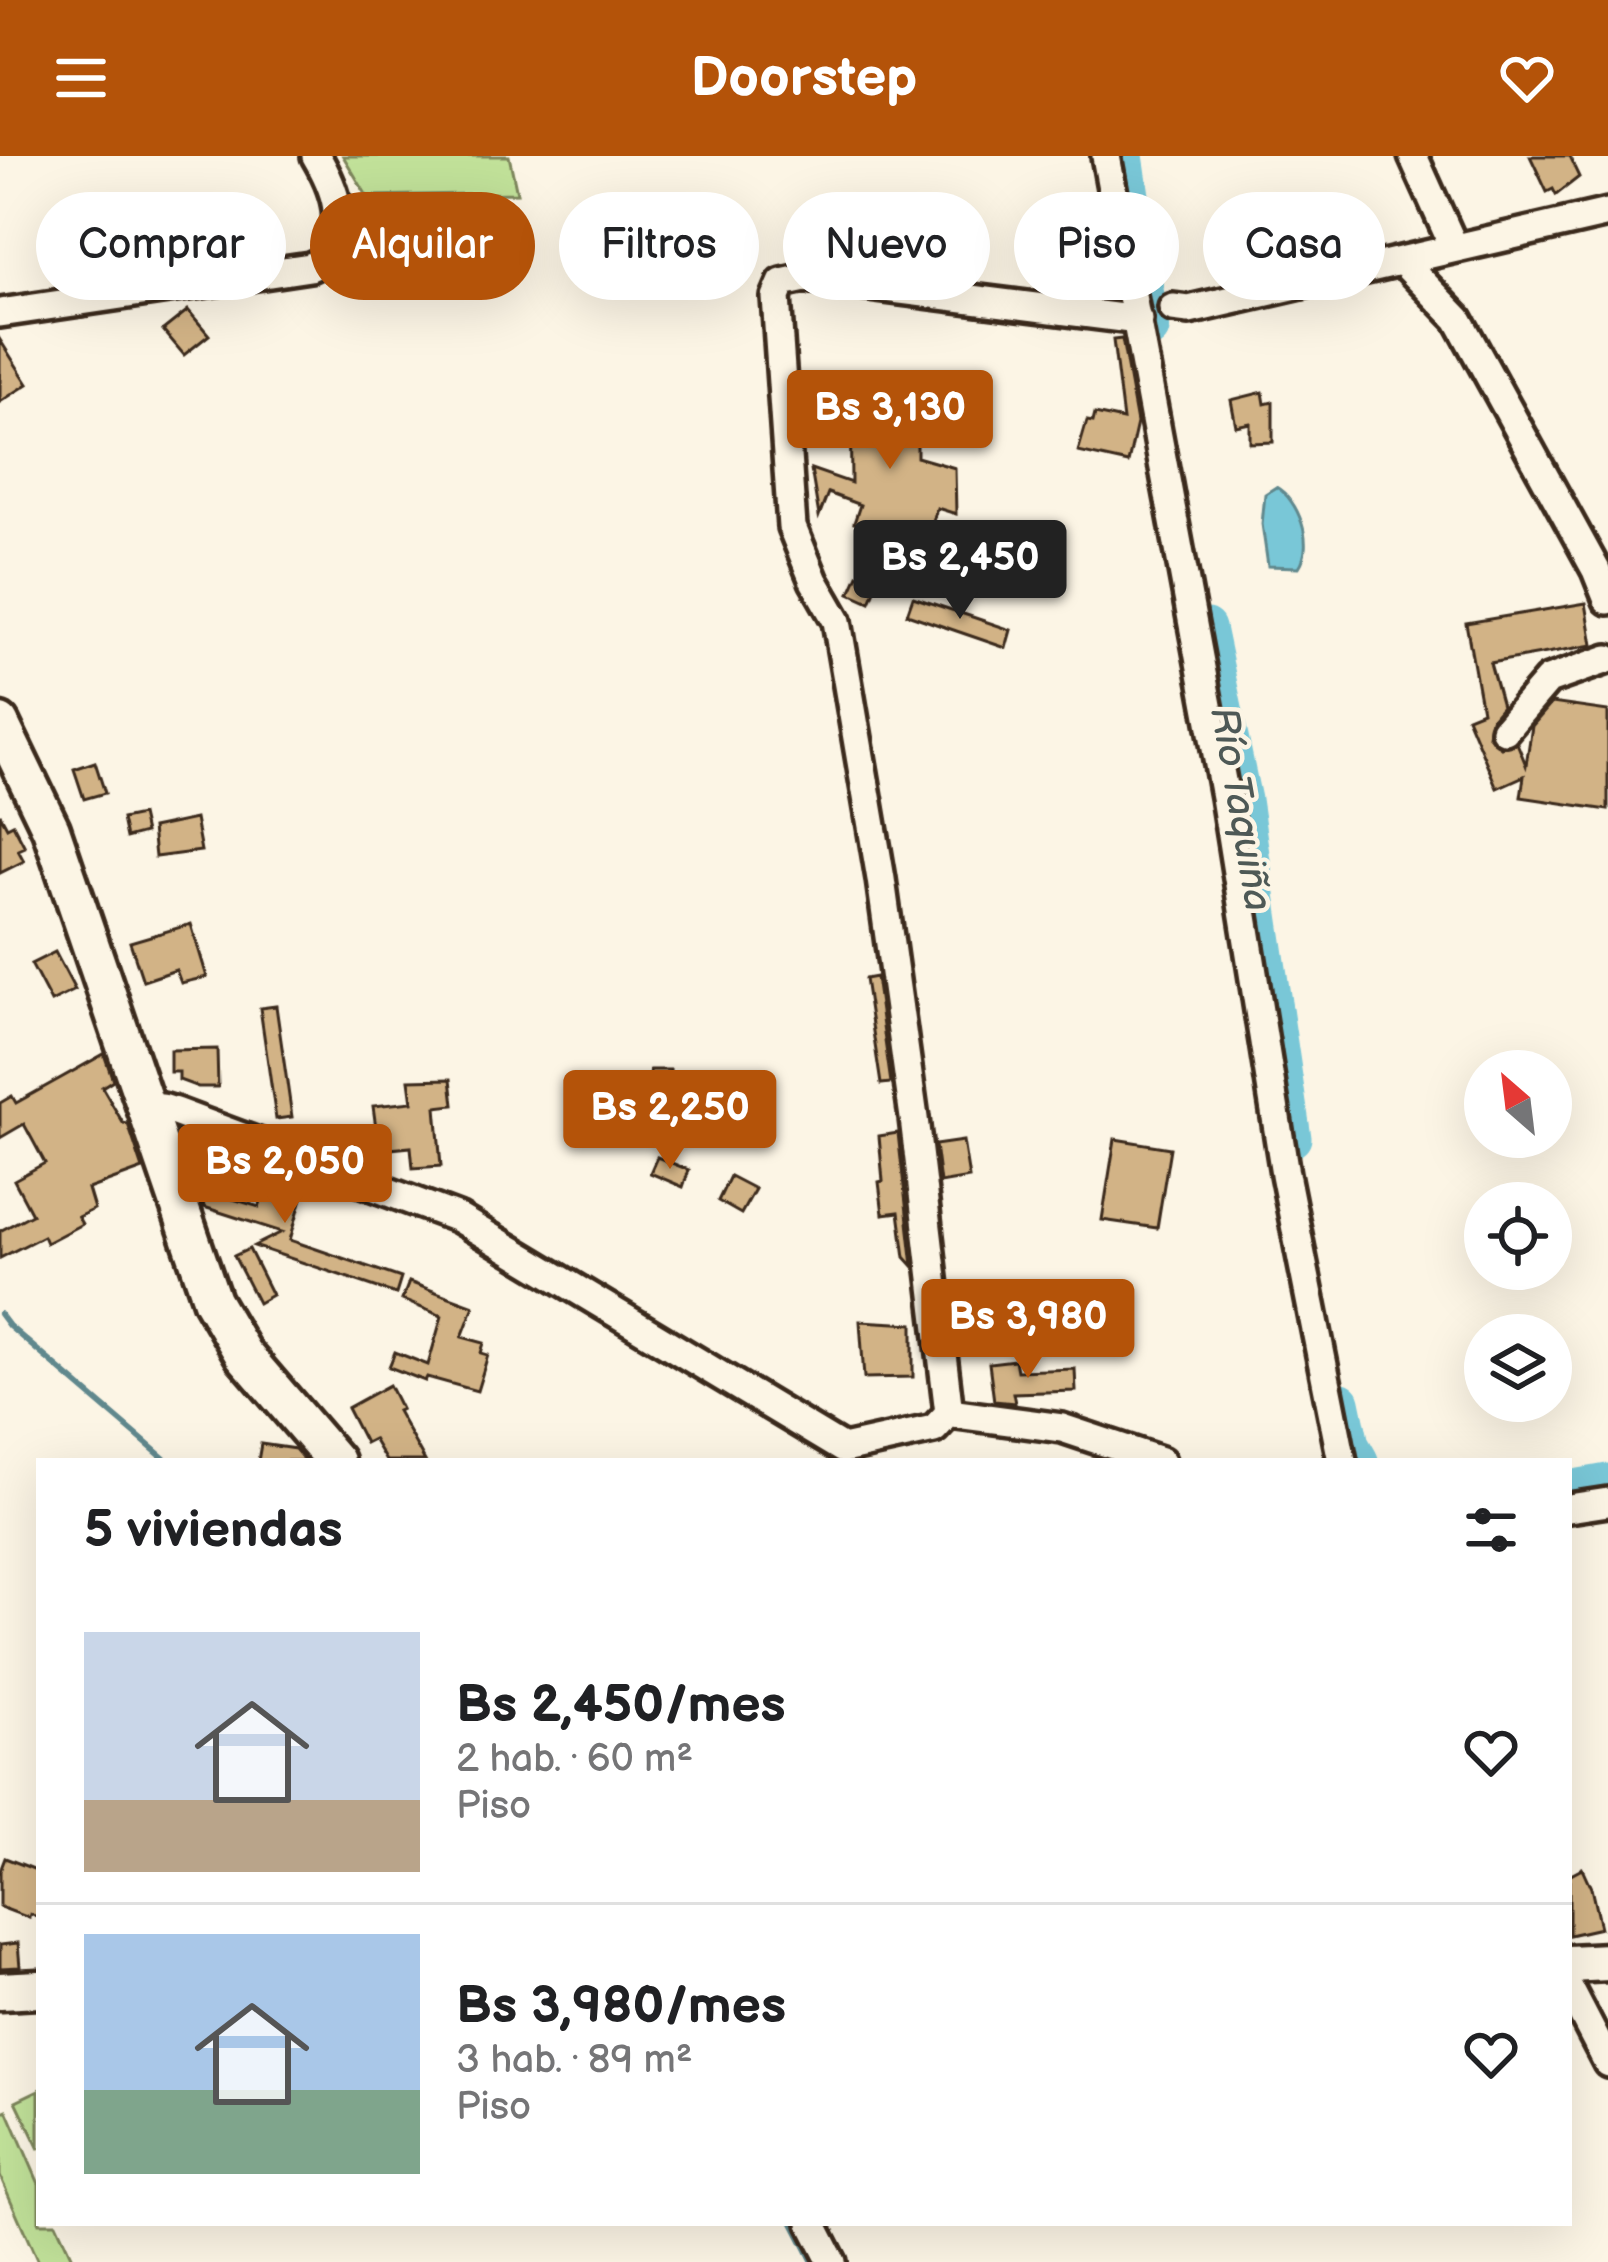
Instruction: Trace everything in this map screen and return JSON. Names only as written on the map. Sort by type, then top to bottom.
[{"type":"main road","points":[[0,724],[51,829],[212,1301],[242,1354],[332,1458]]},
{"type":"main road","points":[[1572,1964],[1608,1962]]},
{"type":"main road","points":[[0,1991],[36,1989]]},
{"type":"street","points":[[0,313],[310,267],[329,258],[338,238],[335,188],[316,156]]},
{"type":"street","points":[[1106,156],[1225,797],[1285,1174],[1341,1458]]},
{"type":"street","points":[[1414,156],[1454,247]]},
{"type":"street","points":[[1173,308],[1189,310],[1608,213]]},
{"type":"street","points":[[1402,262],[1458,319],[1608,600]]},
{"type":"street","points":[[949,1414],[908,1074],[837,621],[792,527],[776,297],[782,283],[805,278],[1138,320]]},
{"type":"street","points":[[1504,730],[1547,680],[1608,659]]},
{"type":"street","points":[[147,1110],[176,1112],[458,1218],[844,1449],[934,1429],[949,1414]]},
{"type":"street","points":[[949,1414],[1062,1428],[1152,1458]]},
{"type":"street","points":[[1572,1508],[1608,1502]]},
{"type":"street","points":[[1572,1994],[1608,2063]]},
{"type":"street","points":[[814,2226],[832,2262]]},
{"type":"green space","points":[[343,156],[509,156],[517,192],[365,192]]},
{"type":"green space","points":[[36,2091],[36,2143],[16,2101]]},
{"type":"green space","points":[[7,2110],[36,2177],[36,2226],[57,2226],[74,2262],[38,2262],[0,2176],[0,2113]]},
{"type":"water","points":[[1276,487],[1291,501],[1302,523],[1305,546],[1299,567],[1268,566],[1262,524],[1265,494]]},
{"type":"building","points":[[1530,156],[1569,156],[1579,177],[1556,195],[1553,189],[1547,192]]},
{"type":"building","points":[[188,310],[209,335],[184,355],[163,330]]},
{"type":"building","points":[[1122,339],[1137,423],[1128,463],[1078,452],[1087,421],[1093,422],[1095,414],[1123,420],[1113,340]]},
{"type":"building","points":[[0,340],[28,384],[0,402]]},
{"type":"building","points":[[850,390],[917,399],[917,457],[955,468],[956,514],[937,508],[923,554],[889,543],[892,535],[854,523],[860,505],[828,493],[819,516],[811,469],[851,483]]},
{"type":"building","points":[[1263,392],[1265,404],[1273,402],[1273,442],[1250,443],[1250,423],[1236,426],[1231,400]]},
{"type":"building","points":[[858,575],[878,583],[870,602],[850,593]]},
{"type":"building","points":[[913,597],[1011,630],[1006,648],[907,614]]},
{"type":"building","points":[[1586,603],[1593,645],[1490,663],[1502,706],[1491,719],[1488,735],[1501,747],[1517,743],[1526,765],[1532,726],[1552,703],[1608,711],[1608,810],[1521,797],[1524,776],[1497,788],[1467,717],[1482,711],[1466,623]]},
{"type":"building","points":[[95,762],[105,793],[84,799],[74,769]]},
{"type":"building","points":[[0,814],[7,827],[13,824],[25,847],[18,850],[24,861],[0,873]]},
{"type":"building","points":[[141,815],[145,833],[126,838],[122,819]]},
{"type":"building","points":[[195,819],[201,851],[155,857],[152,828]]},
{"type":"building","points":[[191,924],[207,977],[181,983],[176,970],[143,981],[130,942]]},
{"type":"building","points":[[55,952],[75,990],[51,1002],[31,964]]},
{"type":"building","points":[[876,977],[891,1083],[881,1084],[865,979]]},
{"type":"building","points":[[276,1006],[292,1117],[276,1119],[260,1008]]},
{"type":"building","points":[[217,1049],[218,1087],[198,1087],[179,1080],[179,1072],[170,1072],[170,1050]]},
{"type":"building","points":[[104,1054],[113,1080],[102,1087],[128,1124],[143,1169],[88,1189],[94,1209],[78,1217],[82,1224],[46,1243],[43,1236],[0,1258],[0,1231],[32,1214],[14,1180],[45,1163],[24,1124],[0,1138],[0,1103],[12,1096],[16,1103]]},
{"type":"building","points":[[650,1070],[670,1070],[671,1104],[650,1105]]},
{"type":"building","points":[[451,1079],[454,1105],[436,1107],[441,1166],[413,1168],[411,1147],[379,1150],[373,1106],[412,1102],[409,1080]]},
{"type":"building","points":[[683,1105],[685,1138],[666,1139],[664,1107]]},
{"type":"building","points":[[898,1133],[913,1266],[905,1257],[899,1212],[883,1214],[879,1182],[883,1181],[879,1136]]},
{"type":"building","points":[[1115,1139],[1170,1148],[1157,1228],[1102,1220]]},
{"type":"building","points":[[963,1141],[969,1178],[940,1183],[935,1145]]},
{"type":"building","points":[[657,1157],[689,1170],[683,1187],[650,1173]]},
{"type":"building","points":[[224,1167],[230,1198],[259,1207],[273,1168],[298,1177],[292,1195],[302,1198],[290,1240],[401,1278],[396,1294],[254,1246],[282,1232],[204,1207],[197,1173]]},
{"type":"building","points":[[730,1176],[755,1189],[741,1214],[718,1201]]},
{"type":"building","points":[[249,1249],[272,1295],[258,1303],[234,1256]]},
{"type":"building","points":[[409,1282],[474,1306],[462,1337],[484,1343],[481,1353],[488,1355],[477,1391],[427,1377],[425,1381],[389,1367],[395,1352],[428,1365],[442,1316],[402,1300]]},
{"type":"building","points":[[860,1321],[913,1324],[913,1377],[864,1378]]},
{"type":"building","points":[[1015,1360],[1017,1371],[1075,1369],[1076,1391],[1013,1393],[1015,1403],[994,1401],[989,1363]]},
{"type":"building","points":[[389,1385],[401,1409],[397,1411],[423,1458],[384,1458],[373,1439],[365,1443],[347,1408]]},
{"type":"building","points":[[261,1444],[295,1449],[302,1458],[259,1458]]},
{"type":"building","points":[[5,1858],[36,1870],[36,1917],[0,1907],[0,1871]]},
{"type":"building","points":[[1582,1868],[1600,1928],[1572,1934],[1572,1873]]},
{"type":"building","points":[[18,1943],[20,1967],[0,1968],[0,1945]]},
{"type":"waterway","name":"Río Taquiña","points":[[1124,156],[1150,329]]},
{"type":"waterway","name":"Río Taquiña","points":[[1206,628],[1242,800],[1292,1138]]},
{"type":"waterway","points":[[0,1314],[163,1458]]},
{"type":"waterway","name":"Río Taquiña","points":[[1341,1402],[1357,1458]]},
{"type":"waterway","name":"Río Taquiña","points":[[1572,1489],[1608,1483]]},
{"type":"waterway","points":[[795,2226],[813,2262]]}]
